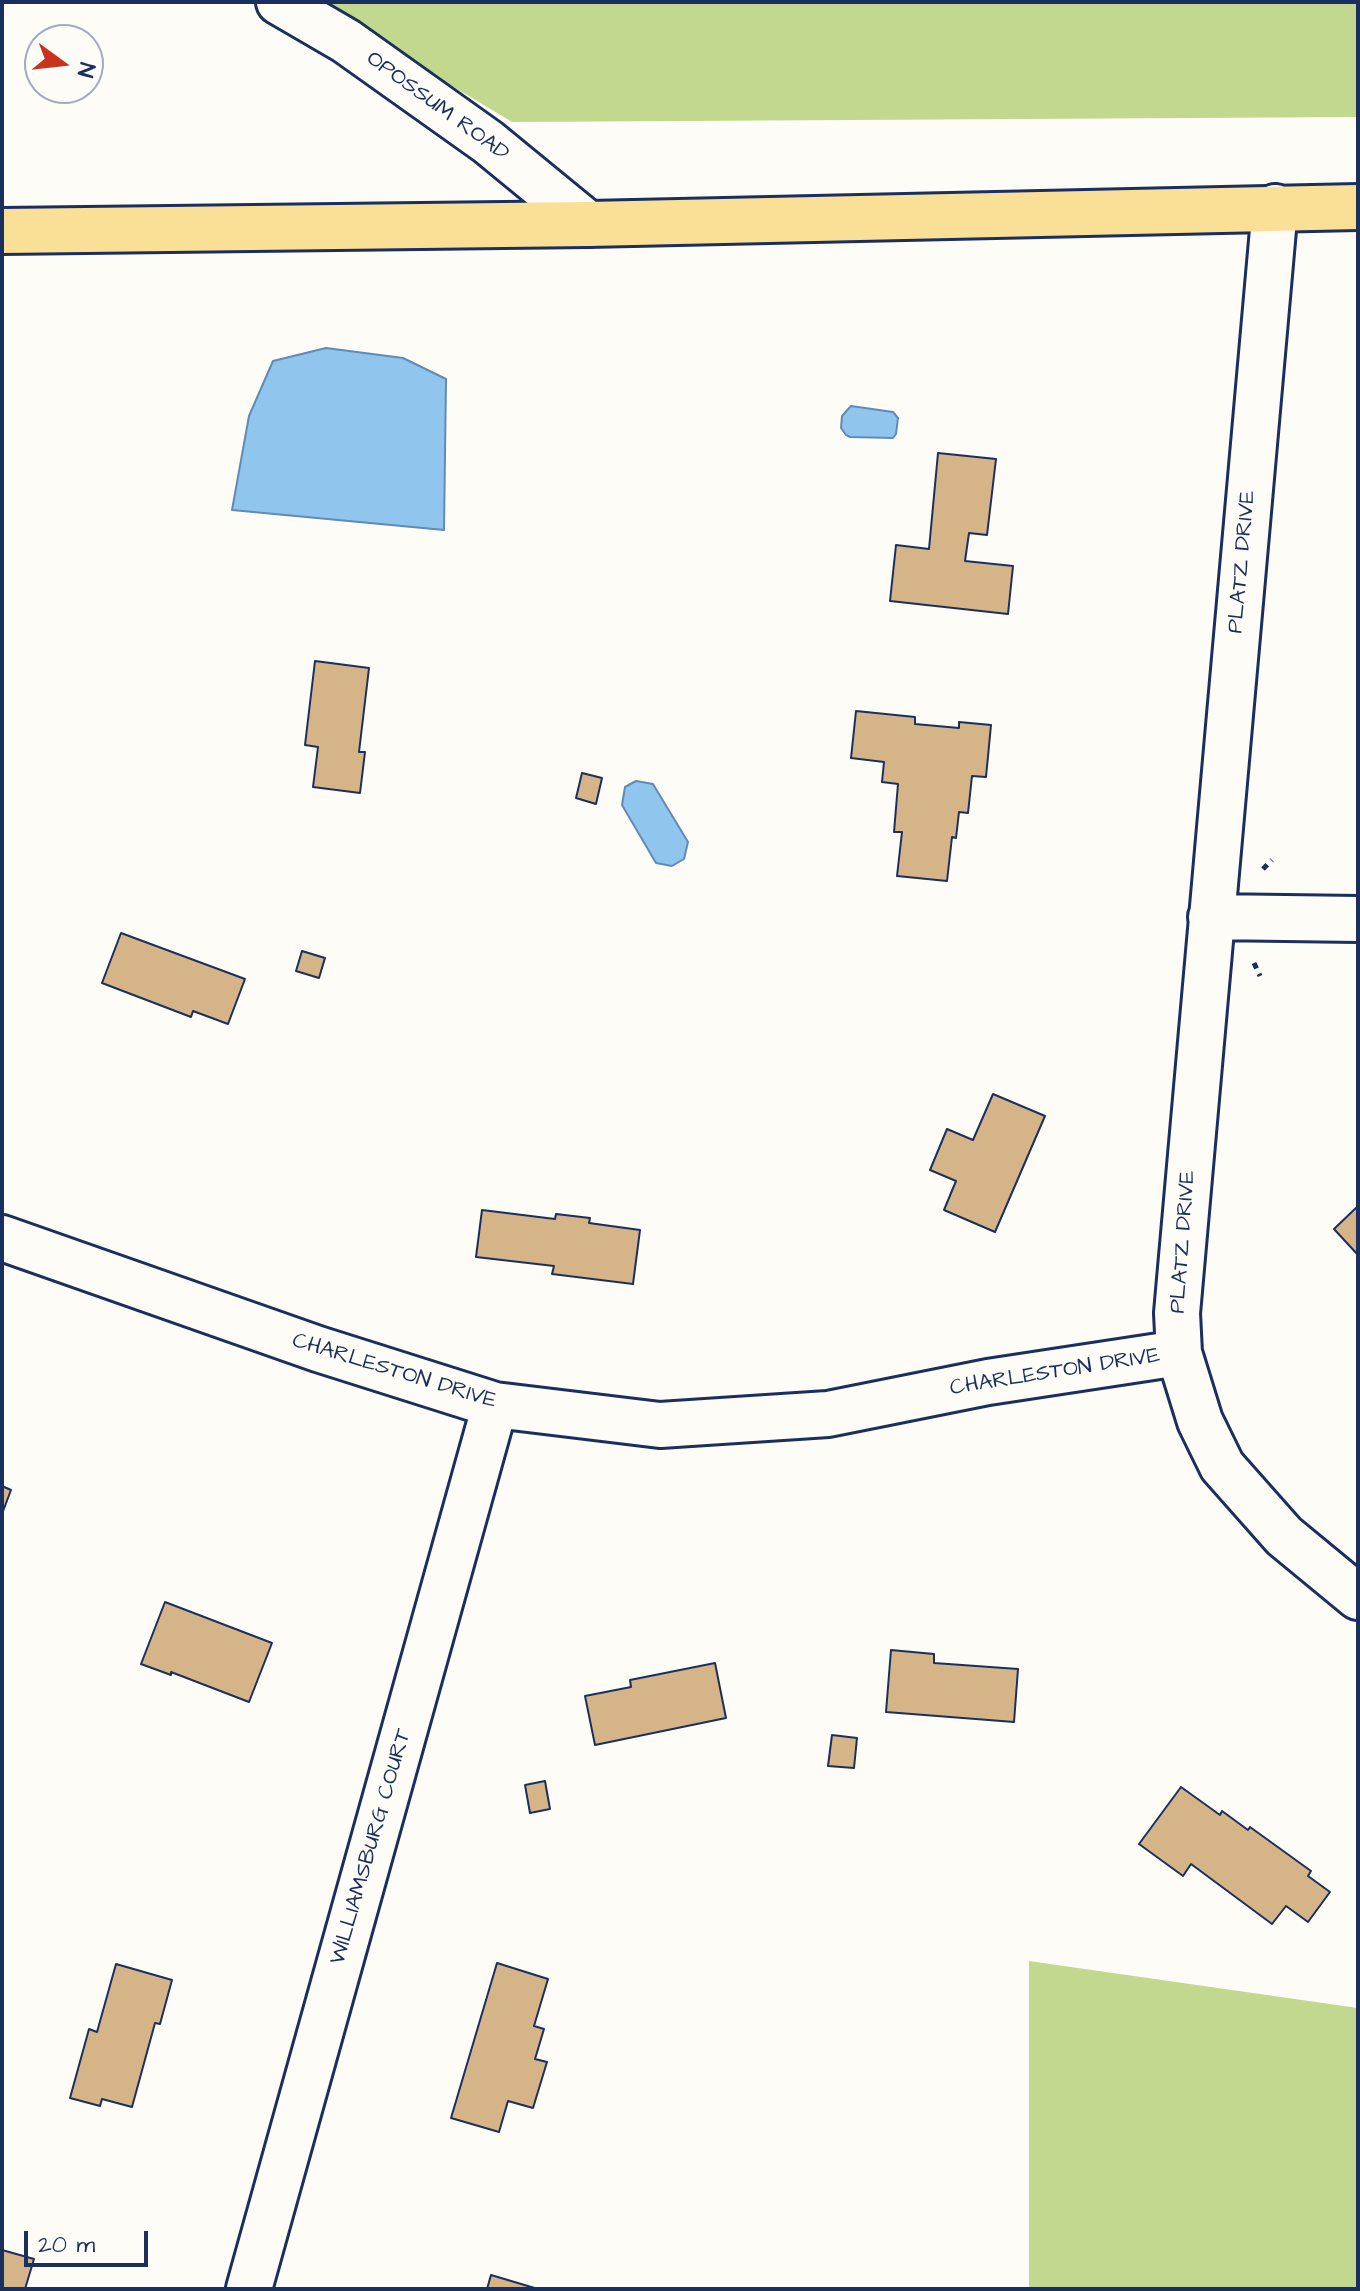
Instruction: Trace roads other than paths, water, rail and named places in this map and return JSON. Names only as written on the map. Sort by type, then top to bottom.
[{"type":"highway","points":[[2,231],[588,224],[1358,207]]},
{"type":"street","name":"OPOSSUM ROAD","points":[[279,2],[346,41],[488,142],[588,224]]},
{"type":"street","name":"PLATZ DRIVE","points":[[1275,207],[1177,1313],[1179,1353],[1200,1421],[1222,1466],[1284,1536],[1358,1597]]},
{"type":"street","points":[[1211,917],[1358,919]]},
{"type":"street","name":"CHARLESTON DRIVE","points":[[2,1238],[318,1349],[495,1405],[660,1425],[828,1414],[988,1382],[1179,1353]]},
{"type":"street","name":"WILLIAMSBURG COURT","points":[[249,2289],[495,1405]]},
{"type":"water","points":[[326,348],[403,358],[446,379],[444,530],[232,510],[249,416],[273,361]]},
{"type":"water","points":[[851,406],[893,412],[898,418],[896,434],[893,438],[846,435],[841,428],[842,416]]},
{"type":"water","points":[[636,781],[653,784],[688,842],[684,859],[672,866],[656,863],[622,805],[625,787]]}]
